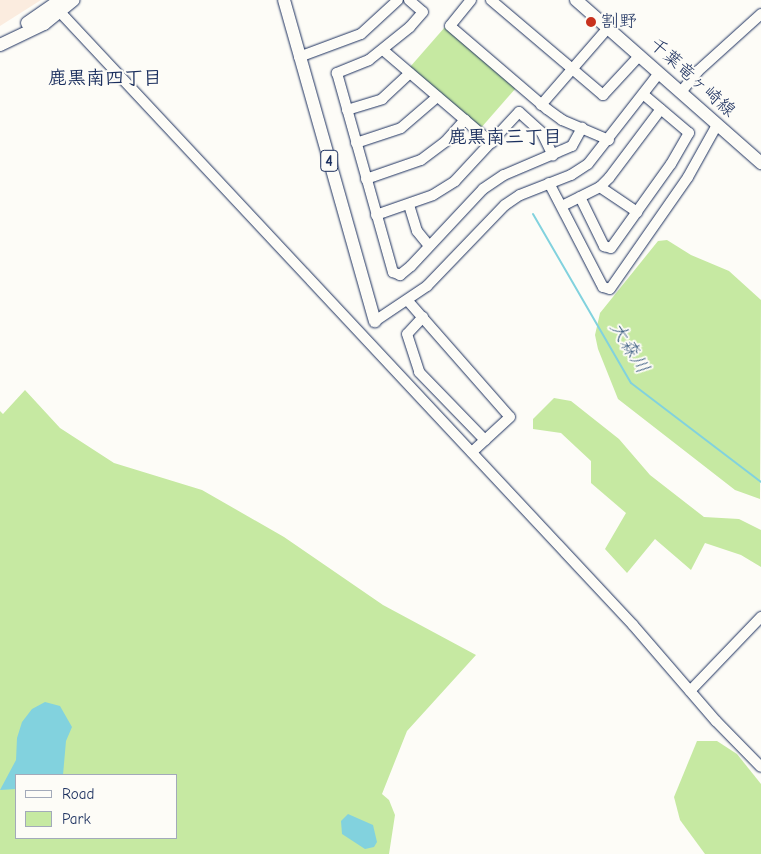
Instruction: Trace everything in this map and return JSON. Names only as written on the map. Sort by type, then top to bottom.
[{"type":"main road","points":[[0,36],[74,0]]},
{"type":"main road","name":"4","points":[[284,0],[375,321]]},
{"type":"main road","name":"千葉竜ヶ崎線","points":[[576,0],[761,163]]},
{"type":"main road","points":[[0,45],[29,32],[60,6]]},
{"type":"street","points":[[300,57],[361,34],[398,0]]},
{"type":"street","points":[[409,0],[423,12],[370,60],[337,73],[392,272],[400,275],[483,189],[504,175],[553,156],[572,146],[582,128]]},
{"type":"street","points":[[471,0],[450,26],[562,120],[608,140]]},
{"type":"street","points":[[491,0],[603,95],[640,55]]},
{"type":"street","points":[[60,6],[761,767]]},
{"type":"street","points":[[681,92],[698,71],[761,14]]},
{"type":"street","points":[[542,105],[608,28]]},
{"type":"street","points":[[383,50],[492,143]]},
{"type":"street","points":[[347,110],[382,98],[410,73]]},
{"type":"street","points":[[375,321],[408,301],[440,273],[496,211],[520,195],[571,175],[588,164],[659,73]]},
{"type":"street","points":[[580,197],[604,246],[612,248],[689,133],[643,94]]},
{"type":"street","points":[[356,143],[401,128],[437,97]]},
{"type":"street","points":[[562,206],[600,187],[661,109]]},
{"type":"street","points":[[376,215],[409,205],[455,181],[519,112],[542,133],[553,156]]},
{"type":"street","points":[[366,179],[421,160],[445,142],[465,120]]},
{"type":"street","points":[[549,183],[603,287],[610,289],[688,177],[717,125]]},
{"type":"street","points":[[600,187],[636,212]]},
{"type":"street","points":[[409,205],[417,231],[429,246]]},
{"type":"street","points":[[408,301],[510,417],[472,452]]},
{"type":"street","points":[[423,317],[407,334],[419,372],[485,440]]},
{"type":"street","points":[[690,691],[761,617]]},
{"type":"shaded area","points":[[0,0],[41,0],[0,26]]},
{"type":"green space","points":[[445,27],[516,88],[480,129],[410,67]]},
{"type":"green space","points":[[667,240],[691,255],[729,271],[761,300],[760,499],[735,490],[618,399],[598,349],[595,335],[600,313],[658,241]]},
{"type":"green space","points":[[25,390],[60,428],[114,463],[202,490],[284,537],[383,605],[476,655],[407,731],[382,794],[389,800],[395,815],[389,854],[0,854],[0,411],[3,414]]},
{"type":"green space","points":[[554,398],[571,401],[619,439],[650,475],[704,517],[739,519],[761,530],[761,567],[741,555],[705,543],[691,570],[655,539],[627,573],[605,549],[626,513],[591,483],[591,461],[561,433],[533,429],[533,419]]},
{"type":"green space","points":[[697,741],[717,741],[737,754],[761,784],[761,854],[705,854],[680,820],[674,797]]},
{"type":"water","points":[[45,702],[60,706],[72,727],[66,741],[63,774],[15,774],[15,789],[0,790],[16,760],[17,738],[22,722],[32,709]]},
{"type":"water","points":[[348,814],[373,825],[377,842],[374,847],[365,849],[342,834],[341,821]]},
{"type":"waterway","name":"大森川","points":[[533,214],[631,383],[761,482]]},
{"type":"place","name":"割野","points":[[591,22]]},
{"type":"district","name":"鹿黒南四丁目","points":[[105,79]]},
{"type":"district","name":"鹿黒南三丁目","points":[[505,138]]}]
